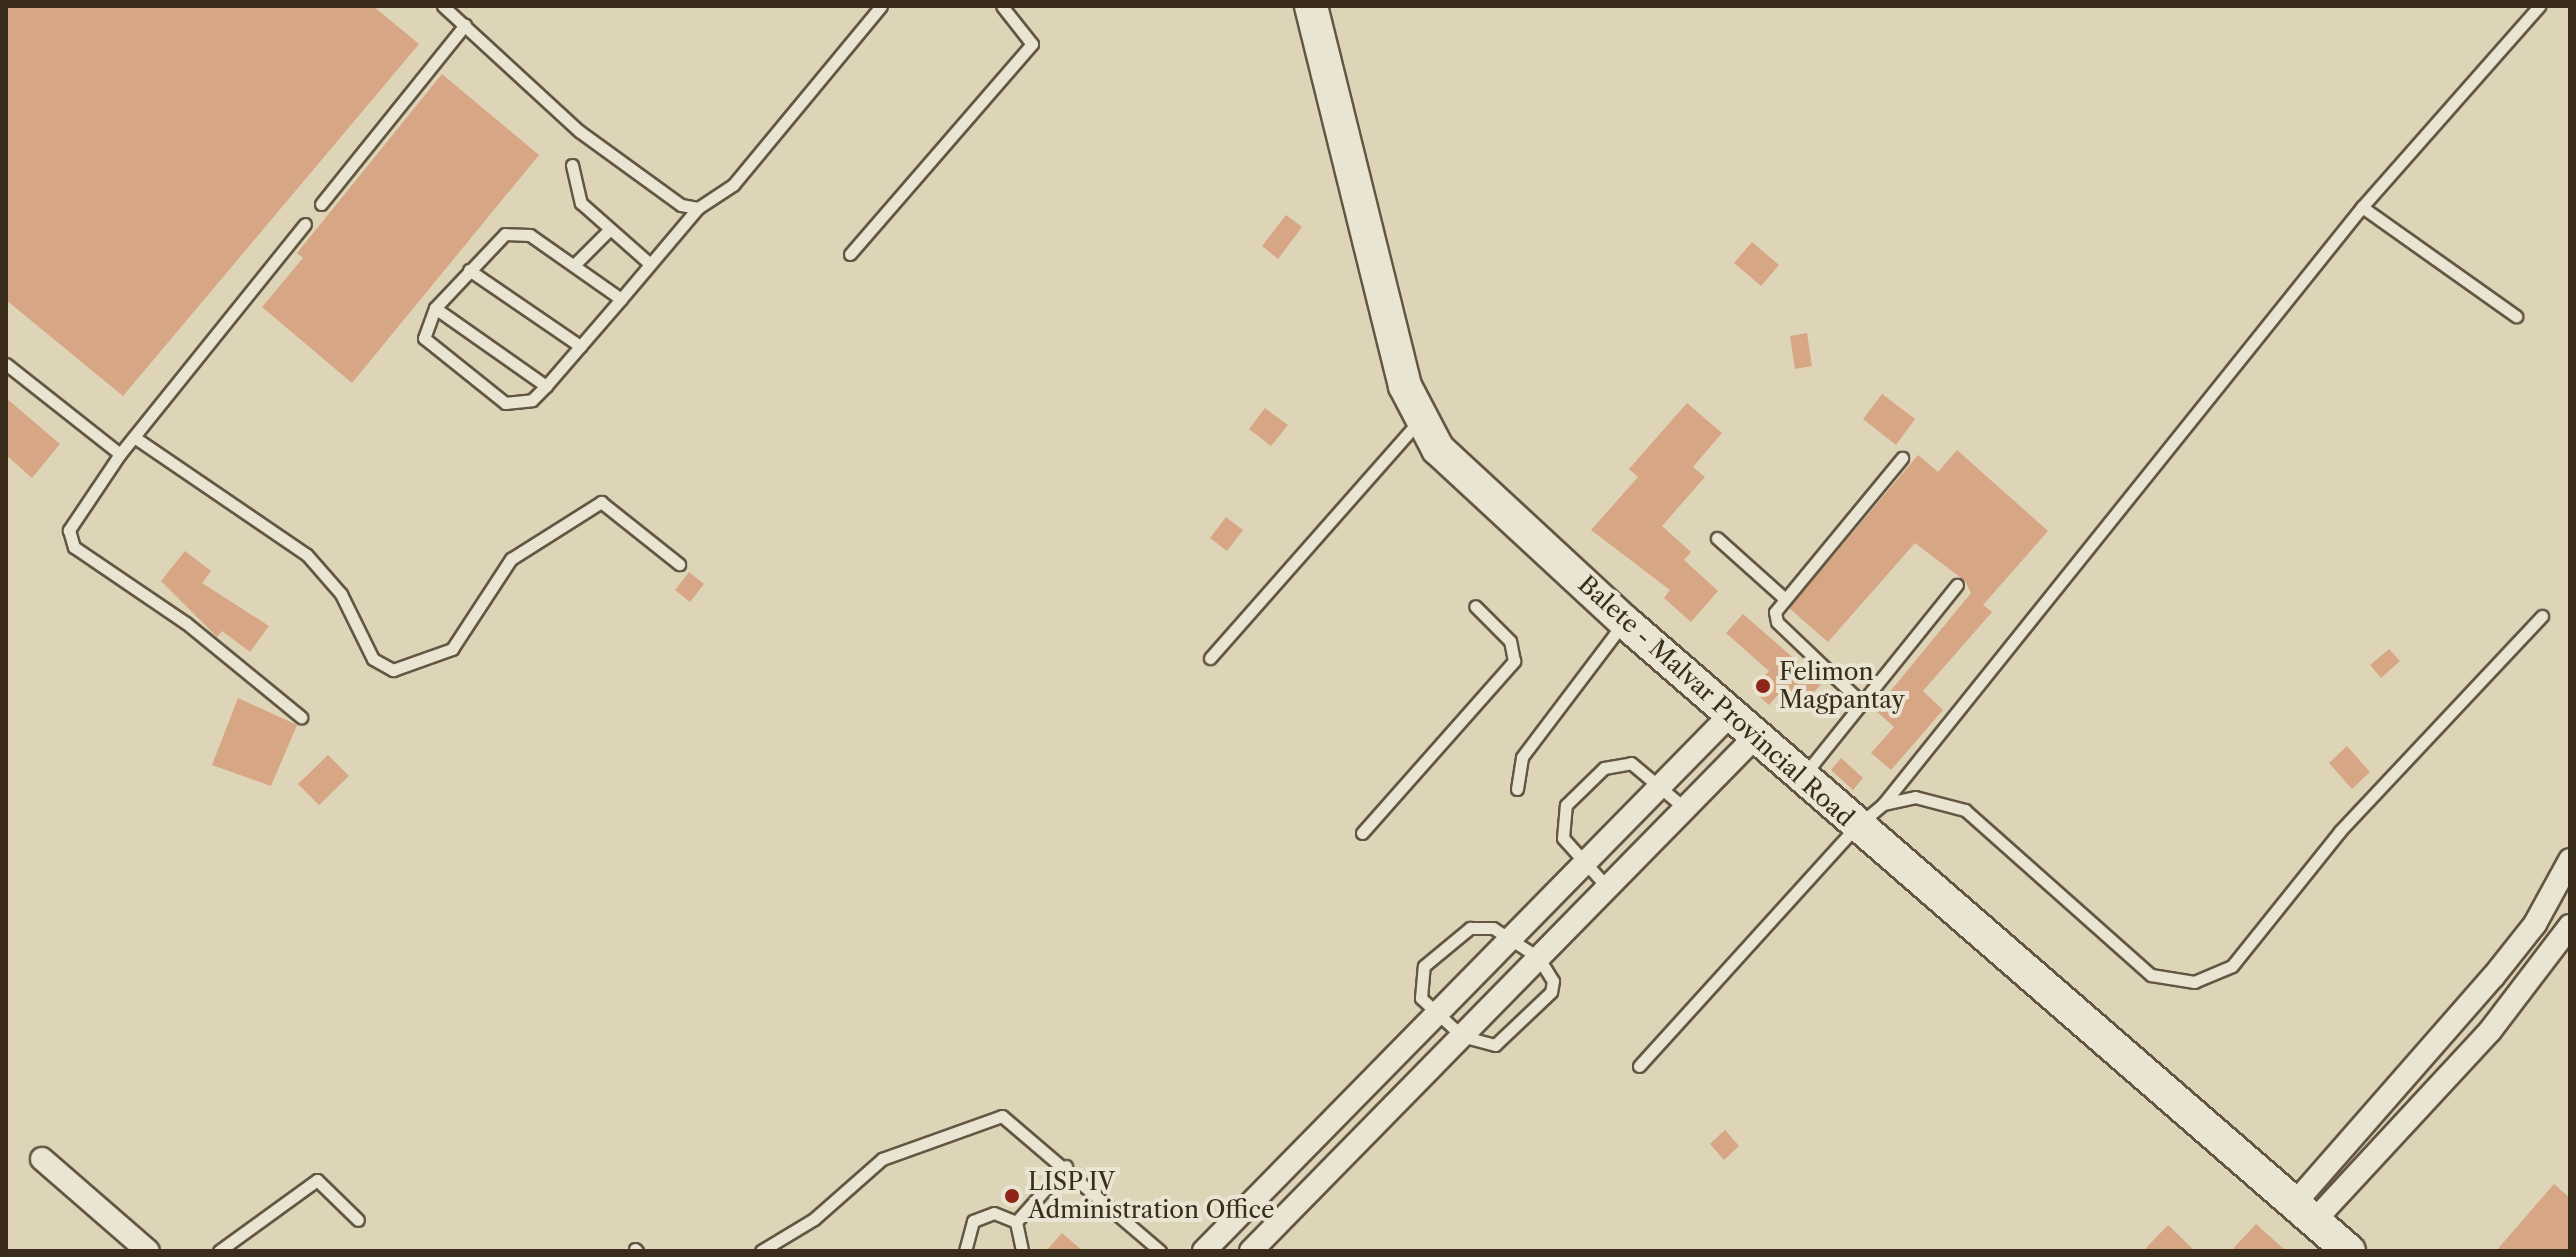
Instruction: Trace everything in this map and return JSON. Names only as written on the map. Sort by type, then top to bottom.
[{"type":"main road","name":"Balete - Malvar Provincial Road","points":[[1311,6],[1418,422],[1438,449],[1625,622],[2349,1251]]},
{"type":"street","points":[[1204,1251],[1436,1019],[1584,862],[1732,713]]},
{"type":"street","points":[[1251,1251],[1538,957],[1610,890],[1757,735]]},
{"type":"street","points":[[2304,1213],[2517,947],[2570,860]]},
{"type":"street","points":[[2304,1213],[2543,969],[2570,926]]},
{"type":"street","points":[[2517,947],[2543,969]]},
{"type":"street","points":[[42,1159],[148,1251]]},
{"type":"lane","points":[[443,6],[579,131],[681,205],[698,208]]},
{"type":"lane","points":[[621,299],[574,265],[517,232],[505,234],[435,308],[424,338],[447,363],[505,403],[532,400],[546,386],[621,299],[698,208],[733,185],[881,6]]},
{"type":"lane","points":[[850,254],[1032,44],[1002,6]]},
{"type":"lane","points":[[1639,1066],[1857,826],[1883,804],[2362,207],[2539,6]]},
{"type":"lane","points":[[321,204],[465,25]]},
{"type":"lane","points":[[572,165],[581,203],[650,264]]},
{"type":"lane","points":[[2362,207],[2516,316]]},
{"type":"lane","points":[[301,717],[186,623],[74,547],[69,530],[120,454],[305,224]]},
{"type":"lane","points":[[574,265],[609,230]]},
{"type":"lane","points":[[469,270],[580,346]]},
{"type":"lane","points":[[435,308],[546,386]]},
{"type":"lane","points":[[6,364],[120,454]]},
{"type":"lane","points":[[1210,658],[1418,422]]},
{"type":"lane","points":[[134,437],[307,555],[341,594],[373,659],[393,670],[452,649],[511,559],[601,502],[679,564]]},
{"type":"lane","points":[[1862,703],[1777,622],[1785,599],[1902,458]]},
{"type":"lane","points":[[1717,538],[1785,599]]},
{"type":"lane","points":[[1804,775],[1957,585]]},
{"type":"lane","points":[[1362,833],[1514,661],[1510,641],[1475,606]]},
{"type":"lane","points":[[1883,804],[1915,797],[1965,810],[2151,975],[2194,982],[2232,966],[2340,831],[2542,616]]},
{"type":"lane","points":[[1517,789],[1522,757],[1625,622]]},
{"type":"lane","points":[[1610,890],[1563,838],[1566,805],[1618,763],[1631,763],[1687,811]]},
{"type":"lane","points":[[1470,928],[1493,928],[1538,957],[1550,970],[1551,992],[1507,1040],[1495,1045],[1462,1036],[1436,1019],[1421,998],[1424,966],[1470,928]]},
{"type":"lane","points":[[761,1251],[814,1219],[864,1169],[979,1121],[1015,1120],[1160,1251]]},
{"type":"lane","points":[[1016,1222],[1066,1166]]},
{"type":"lane","points":[[219,1251],[317,1180],[358,1220]]},
{"type":"lane","points":[[965,1251],[966,1231],[983,1215],[1016,1222]]},
{"type":"lane","points":[[1016,1222],[1022,1251]]},
{"type":"building","points":[[6,6],[373,6],[419,44],[123,396],[6,300]]},
{"type":"building","points":[[442,74],[539,155],[352,383],[262,307],[303,258],[297,253]]},
{"type":"building","points":[[1286,215],[1302,227],[1278,259],[1262,246]]},
{"type":"building","points":[[1752,242],[1779,265],[1761,286],[1734,263]]},
{"type":"building","points":[[1807,333],[1812,366],[1795,369],[1790,336]]},
{"type":"building","points":[[1882,394],[1915,419],[1896,445],[1863,419]]},
{"type":"building","points":[[6,398],[60,444],[32,478],[6,455]]},
{"type":"building","points":[[1687,403],[1722,433],[1693,467],[1705,477],[1662,526],[1691,552],[1684,560],[1718,591],[1691,622],[1664,598],[1670,590],[1591,530],[1638,477],[1629,469]]},
{"type":"building","points":[[1265,408],[1288,425],[1271,446],[1249,429]]},
{"type":"building","points":[[1957,450],[2048,531],[1983,605],[1992,612],[1923,691],[1943,710],[1891,770],[1871,753],[1894,727],[1875,710],[1971,593],[1965,581],[1915,543],[1828,642],[1789,608],[1918,455],[1938,472]]},
{"type":"building","points":[[1226,517],[1243,530],[1227,551],[1210,538]]},
{"type":"building","points":[[185,551],[211,571],[202,583],[269,626],[250,652],[222,631],[217,637],[161,581]]},
{"type":"building","points":[[689,572],[704,584],[690,602],[675,590]]},
{"type":"building","points":[[1743,614],[1822,683],[1805,703],[1786,686],[1769,705],[1752,690],[1769,671],[1726,633]]},
{"type":"building","points":[[2389,649],[2400,661],[2381,678],[2370,665]]},
{"type":"building","points":[[238,698],[297,725],[271,786],[212,765]]},
{"type":"building","points":[[2347,746],[2370,772],[2352,789],[2329,763]]},
{"type":"building","points":[[328,755],[349,776],[319,805],[298,784]]},
{"type":"building","points":[[1841,758],[1863,778],[1853,790],[1831,770]]},
{"type":"building","points":[[1725,1130],[1739,1146],[1724,1160],[1710,1144]]},
{"type":"building","points":[[2554,1184],[2570,1198],[2570,1251],[2496,1251]]},
{"type":"building","points":[[2256,1224],[2286,1251],[2231,1251]]},
{"type":"building","points":[[2168,1225],[2195,1251],[2143,1251]]},
{"type":"building","points":[[1062,1233],[1083,1251],[1046,1251]]},
{"type":"place","name":"Felimon Magpantay","points":[[1763,686]]},
{"type":"place","name":"LISP IV Administration Office","points":[[1012,1196]]}]
